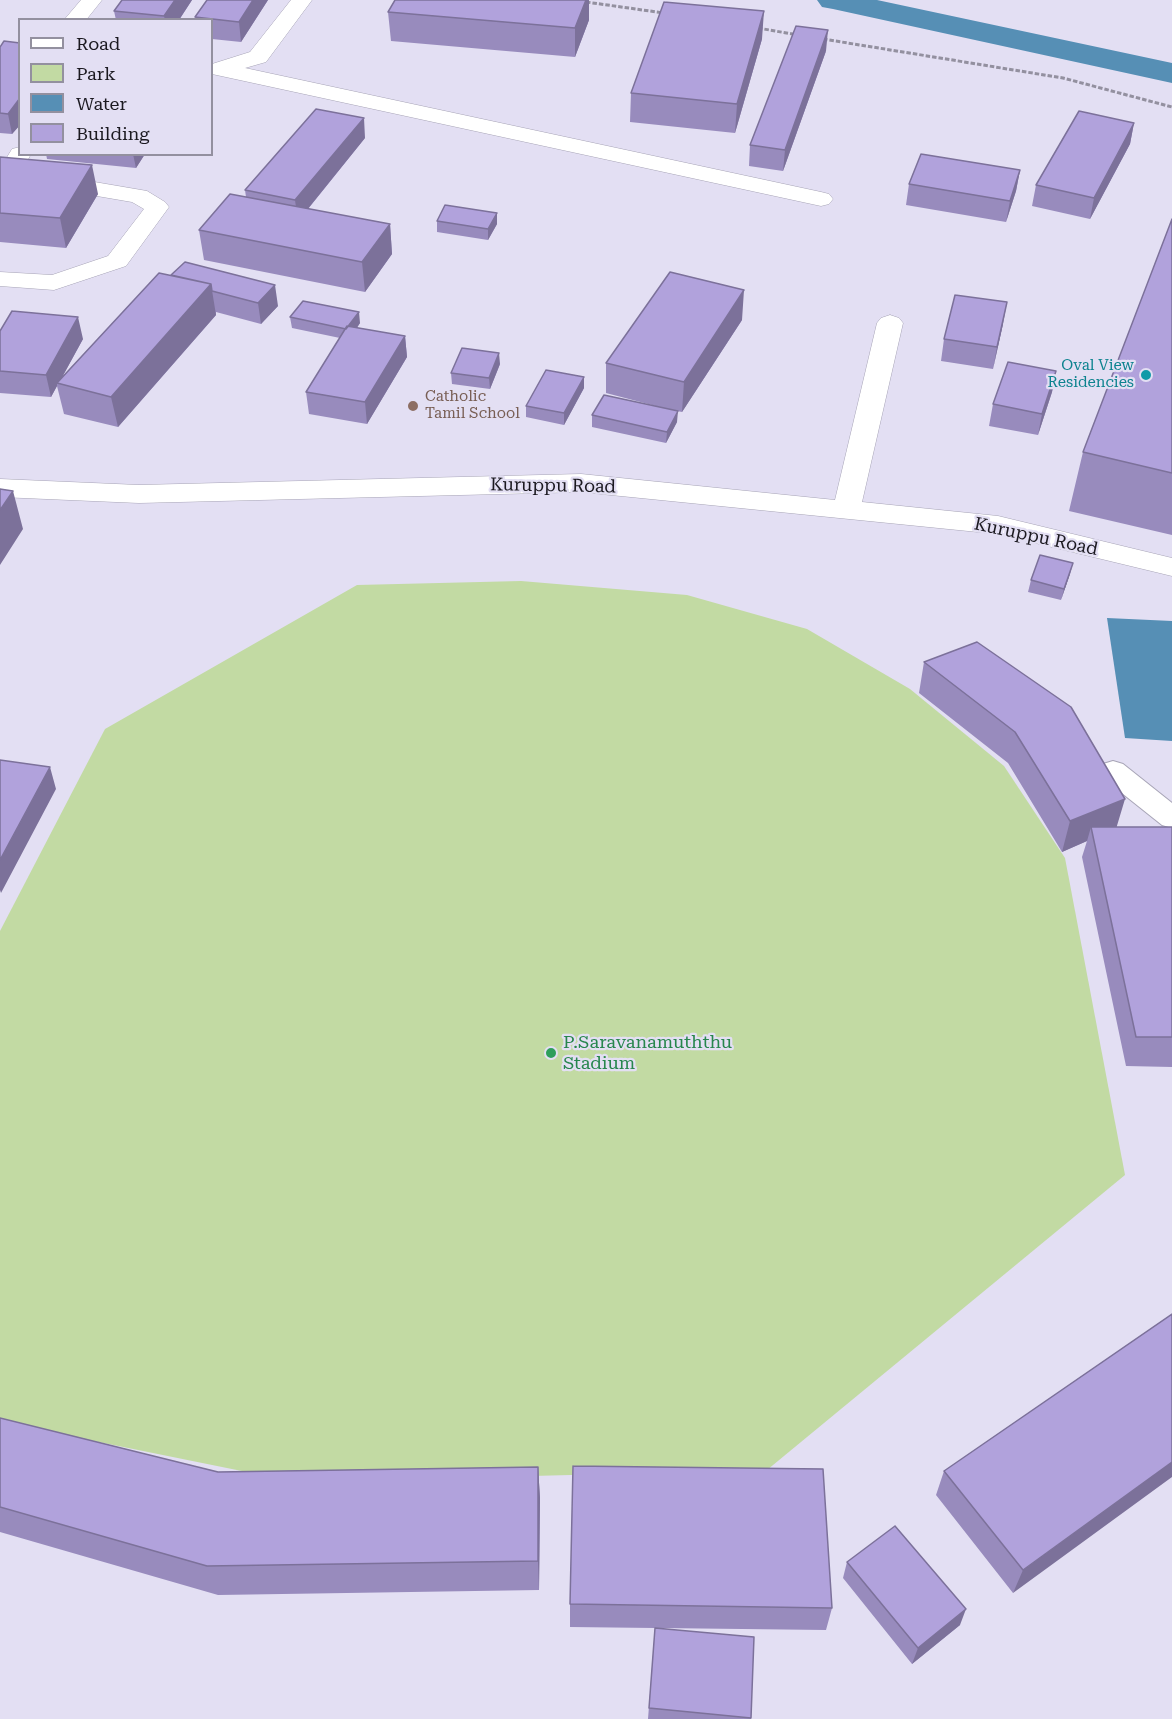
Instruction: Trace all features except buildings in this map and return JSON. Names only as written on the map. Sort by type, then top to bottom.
[{"type":"street","points":[[76,18],[92,0]]},
{"type":"street","points":[[216,69],[258,57],[302,0]]},
{"type":"street","points":[[216,69],[820,199]]},
{"type":"street","points":[[0,279],[54,283],[117,261],[157,207],[140,195],[29,178],[12,167],[19,156]]},
{"type":"street","points":[[846,510],[890,323]]},
{"type":"street","name":"Kuruppu Road","points":[[0,488],[139,494],[581,483],[998,525],[1172,567]]},
{"type":"lane","points":[[1113,771],[1172,818]]},
{"type":"path","points":[[581,1],[674,15]]},
{"type":"path","points":[[756,28],[804,36]]},
{"type":"path","points":[[815,38],[1063,78],[1172,107]]},
{"type":"green space","name":"P.Saravanamuththu Stadium","points":[[521,581],[687,595],[807,629],[910,689],[1004,766],[1065,858],[1125,1175],[767,1470],[296,1482],[0,1422],[0,931],[105,729],[357,585]]},
{"type":"water","points":[[1107,618],[1172,621],[1172,741],[1125,738]]},
{"type":"waterway","points":[[833,0],[1172,73]]},
{"type":"place","name":"Oval View Residencies","points":[[1146,375]]},
{"type":"place","name":"Catholic Tamil School","points":[[413,406]]},
{"type":"place","name":"P.Saravanamuththu Stadium","points":[[551,1053]]}]
